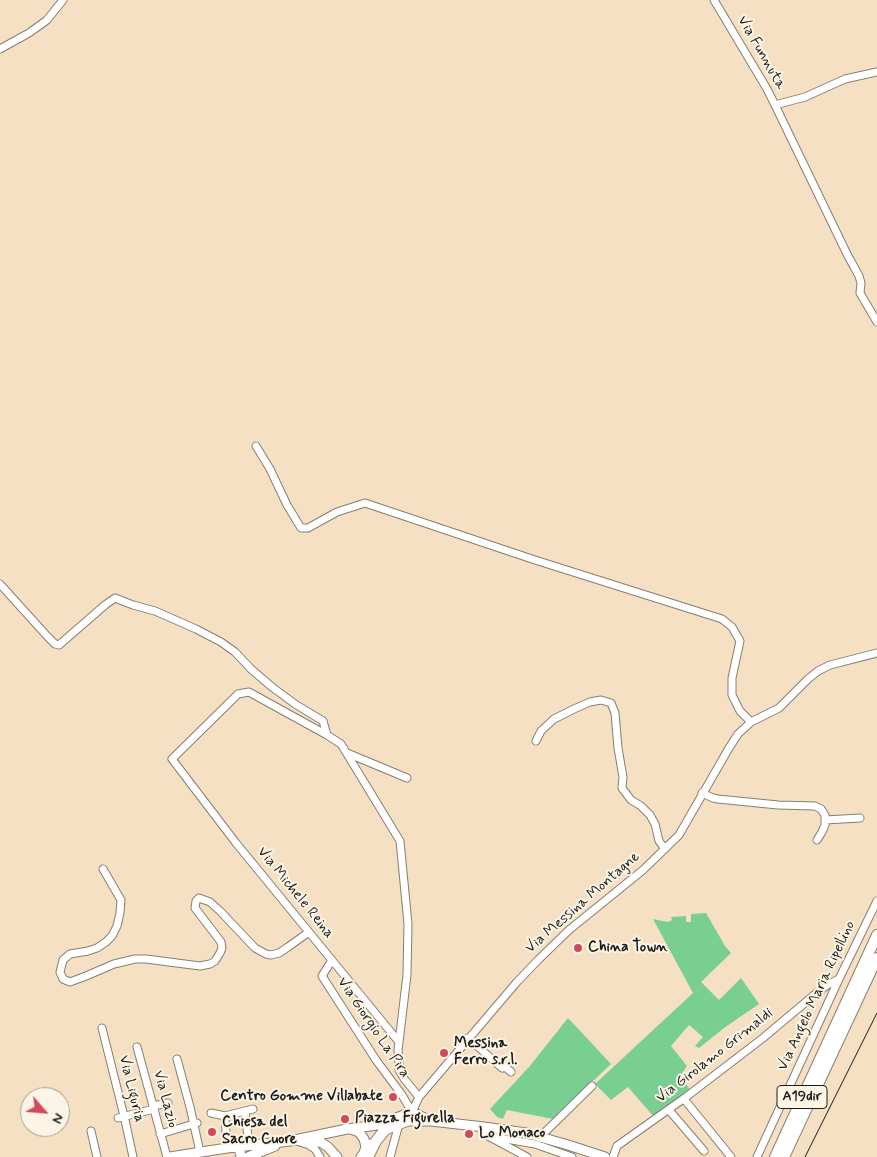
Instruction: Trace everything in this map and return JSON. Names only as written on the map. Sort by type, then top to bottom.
[{"type":"highway","name":"A19dir","points":[[775,1157],[877,935]]},
{"type":"highway","name":"A19dir","points":[[785,1157],[877,958]]},
{"type":"highway","points":[[770,1157],[829,1038]]},
{"type":"highway","points":[[364,1156],[385,1130]]},
{"type":"main road","points":[[385,1130],[407,1119]]},
{"type":"main road","points":[[170,1157],[186,1156],[227,1148],[255,1148],[407,1119],[484,1127],[526,1134],[536,1140],[605,1157]]},
{"type":"main road","points":[[336,1156],[333,1145],[334,1139],[339,1133],[349,1129],[359,1132],[364,1139],[366,1147],[364,1156]]},
{"type":"main road","points":[[306,1138],[316,1145],[328,1147],[336,1156]]},
{"type":"main road","points":[[239,1147],[241,1157]]},
{"type":"main road","points":[[248,1157],[255,1148]]},
{"type":"street","points":[[0,49],[29,33],[47,20],[63,0]]},
{"type":"street","name":"Via Funnuta","points":[[714,0],[775,105],[804,96],[845,79],[877,72]]},
{"type":"street","points":[[775,105],[859,276],[861,283],[860,293],[877,322]]},
{"type":"street","points":[[256,446],[301,528],[308,528],[337,512],[365,503],[535,560],[722,619],[732,627],[740,641],[732,678],[732,695],[740,711],[751,722],[779,708],[818,671],[877,652]]},
{"type":"street","points":[[0,584],[55,644],[59,644],[115,598],[154,611],[221,642],[235,652],[272,687],[323,721],[328,735],[341,744],[400,841],[408,924],[406,975],[398,1050],[399,1070],[419,1097]]},
{"type":"street","name":"Via Michele Reina","points":[[328,735],[249,692],[238,694],[172,760],[236,843],[399,1042]]},
{"type":"street","points":[[536,741],[541,731],[554,719],[590,702],[601,700],[611,703],[615,714],[623,776],[622,788],[631,800],[650,815],[655,824],[659,841],[665,849]]},
{"type":"street","name":"Via Messina Montagne","points":[[390,1157],[419,1097],[517,982],[569,930],[643,870],[679,835],[729,748],[738,734],[751,722]]},
{"type":"street","points":[[347,753],[407,778]]},
{"type":"street","points":[[702,794],[718,799],[778,805],[815,806],[821,809],[825,815],[825,826],[817,840]]},
{"type":"street","points":[[825,820],[860,818]]},
{"type":"street","points":[[103,869],[121,900],[117,926],[112,936],[97,948],[70,954],[63,960],[60,972],[63,978],[70,982],[114,964],[135,959],[154,959],[200,966],[210,964],[220,953],[222,948],[221,942],[195,908],[196,901],[199,898],[210,902],[254,948],[266,954],[278,953],[309,932]]},
{"type":"street","name":"Via Angelo Maria Ripellino","points":[[757,1157],[877,901]]},
{"type":"street","name":"Via Giorgio La Pira","points":[[332,960],[322,976],[376,1060],[402,1096],[407,1119]]},
{"type":"street","name":"Via Girolamo Grimaldi","points":[[613,1157],[617,1146],[684,1099],[763,1038],[819,991],[839,979]]},
{"type":"street","name":"Via Liguria","points":[[102,1028],[121,1117],[133,1157]]},
{"type":"street","points":[[468,1038],[502,1068],[504,1066],[512,1072]]},
{"type":"street","name":"Via Lazio","points":[[137,1047],[160,1134],[170,1157]]},
{"type":"street","points":[[176,1059],[195,1124],[200,1152]]},
{"type":"street","points":[[391,1082],[399,1070]]},
{"type":"street","points":[[484,1127],[484,1133],[488,1136],[527,1157],[536,1140],[592,1086]]},
{"type":"street","points":[[684,1099],[731,1157]]},
{"type":"street","points":[[121,1117],[168,1103]]},
{"type":"street","points":[[211,1113],[225,1116],[253,1109]]},
{"type":"street","points":[[668,1110],[704,1151]]},
{"type":"street","points":[[245,1111],[255,1148]]},
{"type":"street","points":[[225,1116],[227,1148]]},
{"type":"street","points":[[160,1134],[195,1124]]},
{"type":"street","points":[[91,1131],[98,1157]]},
{"type":"street","points":[[488,1136],[517,1140],[536,1140],[556,1154],[572,1157]]},
{"type":"street","points":[[514,1150],[517,1140]]},
{"type":"street","points":[[293,1141],[316,1145],[320,1157]]},
{"type":"green space","points":[[706,913],[731,953],[701,982],[719,1000],[741,978],[759,1004],[699,1048],[695,1046],[703,1037],[689,1025],[671,1046],[687,1066],[680,1076],[691,1091],[654,1117],[628,1087],[611,1100],[595,1084],[693,993],[653,919],[668,922],[672,920],[671,917],[686,916],[686,922],[691,922],[691,914]]},
{"type":"green space","points":[[568,1018],[611,1064],[553,1119],[507,1110],[503,1119],[497,1117],[490,1109],[529,1067]]},
{"type":"railway","points":[[805,1157],[877,1013]]},
{"type":"place","name":"China Town","points":[[578,948]]},
{"type":"place","name":"Messina Ferro s.r.l.","points":[[444,1053]]},
{"type":"place","name":"Centro Gomme Villabate","points":[[393,1097]]},
{"type":"place","name":"Piazza Figurella","points":[[345,1119]]},
{"type":"place","name":"Chiesa del Sacro Cuore","points":[[212,1132]]},
{"type":"place","name":"Lo Monaco","points":[[469,1134]]}]
